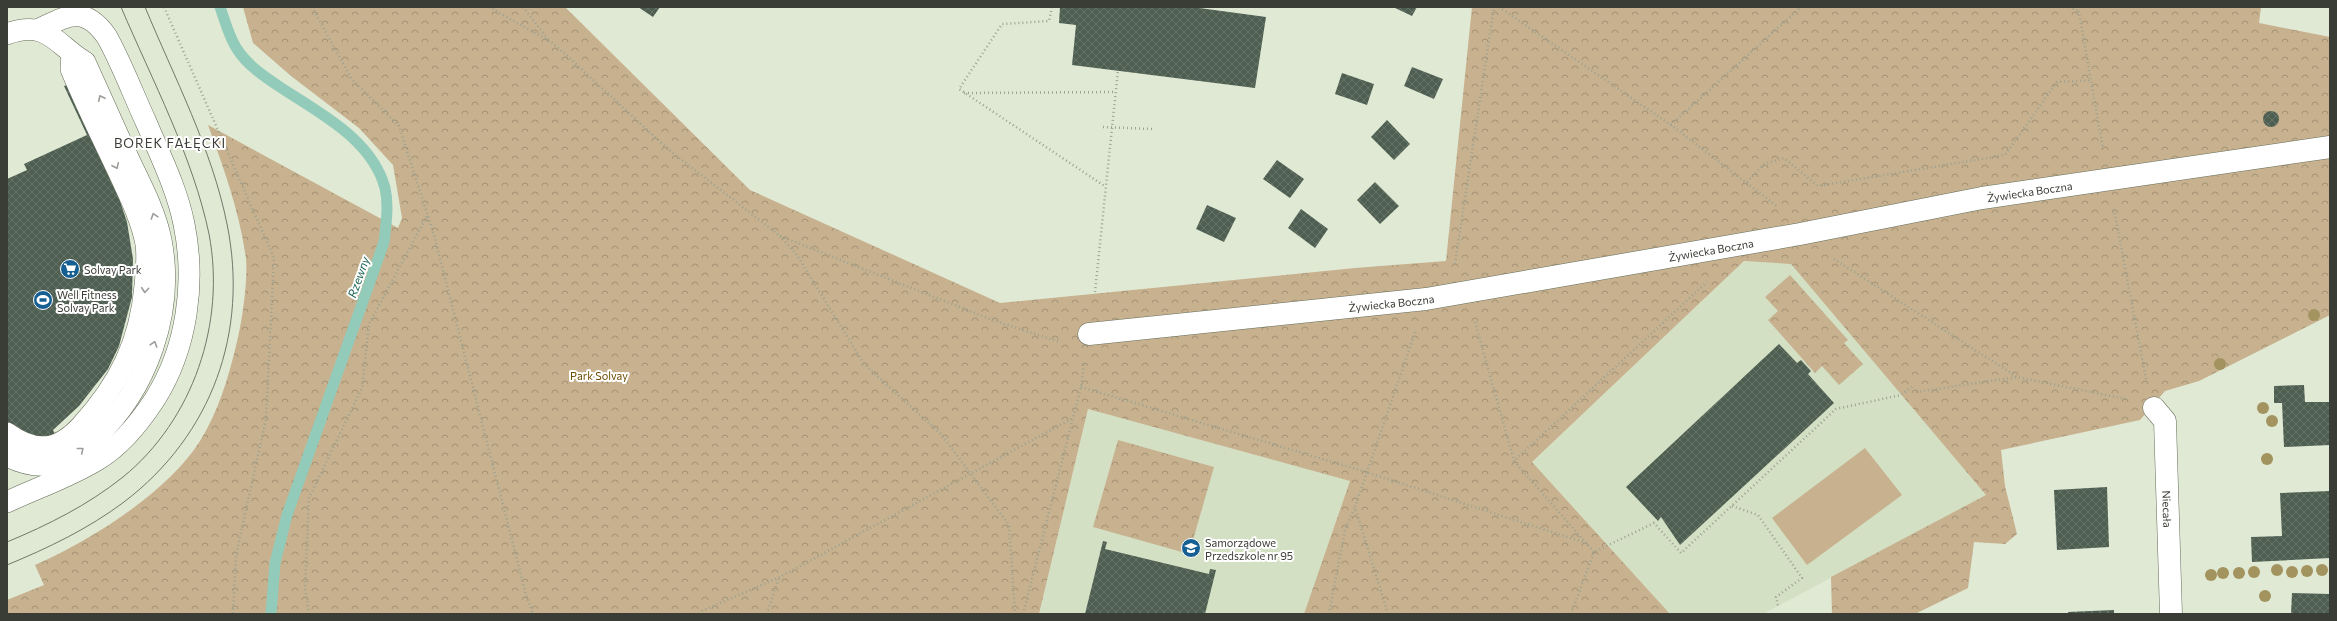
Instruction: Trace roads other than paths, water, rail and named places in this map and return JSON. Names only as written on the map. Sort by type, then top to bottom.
[{"type":"street","name":"Żywiecka Boczna","points":[[1089,334],[1426,299],[1800,234],[1982,198],[2108,178],[2330,147]]},
{"type":"street","name":"Niecała","points":[[2152,403],[2165,421],[2171,614]]},
{"type":"lane","points":[[7,34],[15,31],[37,30],[74,15],[84,16],[100,27],[107,37],[166,170],[179,205],[186,244],[187,299],[184,331],[176,358],[156,397],[127,436],[98,460],[7,502]]},
{"type":"lane","points":[[7,433],[30,446],[43,448],[61,442],[78,429],[108,393],[127,360],[137,331],[144,298],[146,275],[146,245],[137,212],[83,77],[85,62],[72,54],[57,38],[37,30]]},
{"type":"lane","points":[[13,459],[39,466],[63,461],[79,452],[96,437],[125,404],[138,383],[157,333],[163,300],[164,273],[161,240],[150,205],[83,77]]},
{"type":"waterway","name":"Rzewny","points":[[220,7],[227,29],[237,49],[246,60],[268,79],[327,117],[356,141],[369,155],[385,188],[387,201],[384,242],[287,515],[275,563],[271,614]]},
{"type":"tram line","points":[[7,542],[38,529],[96,497],[123,477],[147,454],[168,428],[185,399],[199,368],[208,335],[213,302],[213,268],[209,234],[202,205],[193,176],[171,119],[121,7]]},
{"type":"tram line","points":[[7,565],[53,545],[96,521],[124,502],[155,475],[180,445],[201,413],[217,378],[227,342],[233,304],[232,264],[227,224],[212,168],[202,141],[145,7]]},
{"type":"place","name":"Solvay Park","points":[[70,269]]},
{"type":"place","name":"Well Fitness Solvay Park","points":[[43,300]]},
{"type":"place","name":"Samorządowe Przedszkole nr 95","points":[[1191,548]]},
{"type":"district","name":"BOREK FAŁĘCKI","points":[[170,143]]},
{"type":"park label","name":"Park Solvay","points":[[599,375]]}]
